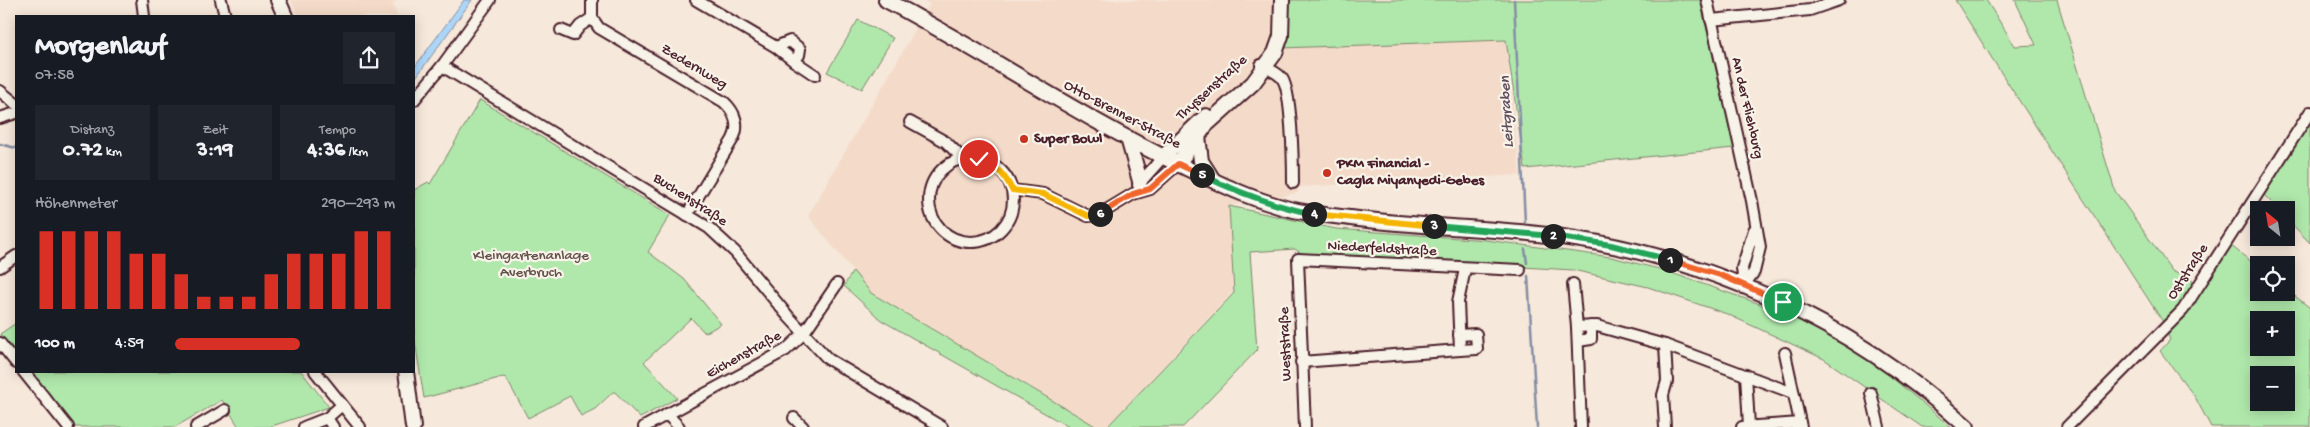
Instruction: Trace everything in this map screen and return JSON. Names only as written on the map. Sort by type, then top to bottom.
[{"type":"main road","points":[[278,0],[285,15]]},
{"type":"main road","name":"Otto-Brenner-Straße","points":[[886,0],[964,42],[1128,138],[1245,196],[1278,207],[1317,214],[1383,222],[1528,233],[1611,245],[1667,258],[1744,285],[1806,314],[1862,346],[1904,374],[1967,427]]},
{"type":"main road","name":"Thyssenstraße","points":[[1178,164],[1206,125],[1264,66],[1282,14],[1282,0]]},
{"type":"main road","name":"Thyssenstraße","points":[[1163,157],[1264,66]]},
{"type":"main road","points":[[1198,136],[1201,161],[1213,181]]},
{"type":"main road","points":[[1128,138],[1140,181]]},
{"type":"main road","points":[[406,373],[413,427]]},
{"type":"street","points":[[142,0],[144,15]]},
{"type":"street","points":[[220,0],[225,15]]},
{"type":"street","points":[[415,99],[442,66],[490,0]]},
{"type":"street","points":[[560,30],[574,34],[580,26],[592,18],[592,0]]},
{"type":"street","points":[[696,0],[776,48],[815,75]]},
{"type":"street","name":"An der Fliehburg","points":[[1707,0],[1760,247],[1754,272],[1744,285]]},
{"type":"street","points":[[1711,20],[1810,10],[1839,0]]},
{"type":"street","name":"Zedernweg","points":[[592,18],[599,28],[724,102],[733,114],[737,125],[733,139],[687,215]]},
{"type":"street","points":[[776,48],[790,41],[796,44],[800,49],[799,55],[794,62]]},
{"type":"street","name":"Buchenstraße","points":[[442,66],[687,215],[723,239],[803,334],[828,359],[942,427]]},
{"type":"street","name":"Thyssenstraße","points":[[1264,66],[1281,76],[1286,83],[1294,183]]},
{"type":"street","points":[[0,91],[15,103]]},
{"type":"street","name":"Oststraße","points":[[2067,427],[2182,310],[2310,112]]},
{"type":"street","points":[[0,118],[15,113]]},
{"type":"street","points":[[910,122],[946,142],[963,159]]},
{"type":"street","points":[[1133,194],[1140,181],[1163,157]]},
{"type":"street","points":[[963,159],[979,159],[994,165],[1005,176],[1012,190],[1013,204],[1010,217],[1002,229],[991,238],[978,242],[964,242],[950,237],[940,228],[929,202],[931,187],[938,174],[949,164],[963,159]]},
{"type":"street","points":[[1012,190],[1043,194],[1088,216],[1110,210],[1133,194],[1150,189],[1178,164]]},
{"type":"street","points":[[0,267],[15,257]]},
{"type":"street","name":"Niederfeldstraße","points":[[1298,259],[1465,269],[1520,270]]},
{"type":"street","name":"Weststraße","points":[[1298,259],[1305,427]]},
{"type":"street","points":[[1460,350],[1458,302],[1465,269]]},
{"type":"street","name":"Eichenstraße","points":[[644,427],[786,350],[803,334],[837,284]]},
{"type":"street","points":[[1573,284],[1578,341],[1580,427]]},
{"type":"street","points":[[1578,341],[1591,339],[1590,326]]},
{"type":"street","points":[[1577,327],[1597,326],[1665,345],[1793,393]]},
{"type":"street","points":[[1301,362],[1477,349],[1476,334],[1459,335]]},
{"type":"street","points":[[0,343],[15,362]]},
{"type":"street","points":[[1665,345],[1667,381],[1663,395],[1665,427]]},
{"type":"street","points":[[1742,427],[1800,425],[1785,353]]},
{"type":"street","points":[[25,373],[68,427]]},
{"type":"street","points":[[316,373],[360,427]]},
{"type":"street","points":[[1746,375],[1749,426]]},
{"type":"street","points":[[1871,393],[1879,427]]},
{"type":"street","points":[[304,427],[330,423],[342,405]]},
{"type":"street","points":[[196,427],[225,410]]},
{"type":"street","points":[[667,414],[679,427]]},
{"type":"street","points":[[794,418],[803,427]]},
{"type":"shaded area","points":[[291,0],[398,0],[392,3],[397,15],[298,15]]},
{"type":"shaded area","points":[[924,0],[1280,0],[1490,41],[1506,40],[1520,175],[1298,187],[1298,193],[1229,206],[1233,292],[1107,427],[1097,427],[871,293],[808,216],[930,4]]},
{"type":"green space","points":[[1283,0],[1700,0],[1734,148],[1525,169],[1506,40],[1281,48]]},
{"type":"green space","points":[[1955,0],[1986,0],[2015,46],[2036,45],[2015,0],[2057,0],[2115,191],[2172,271],[2204,286],[2230,245],[2250,261],[2250,301],[2295,301],[2295,296],[2310,308],[2310,427],[2211,427],[2195,397],[2160,351],[2170,340],[2163,322]]},
{"type":"green space","points":[[858,20],[893,38],[862,89],[827,72]]},
{"type":"green space","name":"Kleingartenanlage Averbruch","points":[[480,100],[670,215],[648,252],[684,279],[721,324],[705,333],[691,318],[644,362],[677,398],[640,418],[614,391],[595,409],[581,416],[570,396],[528,418],[506,378],[503,377],[424,398],[415,341],[415,189],[428,182],[430,184]]},
{"type":"green space","points":[[2310,121],[2310,243],[2295,227],[2295,201],[2270,201],[2263,194]]},
{"type":"green space","points":[[1229,206],[1336,229],[1486,240],[1611,257],[1663,270],[1786,313],[1833,335],[1890,376],[1951,427],[1922,427],[1824,359],[1727,314],[1648,287],[1573,270],[1302,254],[1295,249],[1250,252],[1257,350],[1183,427],[1107,427],[1234,293]]},
{"type":"green space","points":[[853,271],[871,293],[1097,427],[1069,427],[881,320],[844,286]]},
{"type":"green space","points":[[15,324],[15,353],[0,334]]},
{"type":"green space","points":[[31,373],[303,373],[329,407],[269,427],[239,427],[222,400],[175,427],[73,427]]},
{"type":"water","points":[[464,0],[472,0],[415,79],[415,67]]},
{"type":"waterway","name":"Leitgraben","points":[[1514,0],[1525,222]]},
{"type":"waterway","points":[[0,144],[15,148]]},
{"type":"waterway","name":"Leitgraben","points":[[1525,249],[1527,263]]},
{"type":"waterway","name":"Leitgraben","points":[[1528,276],[1537,427]]},
{"type":"place","name":"Super Bowl","points":[[1024,139]]},
{"type":"place","name":"PKM Financial - Cagla Miyanyedi-Gebes","points":[[1327,173]]},
{"type":"route","points":[[979,159],[994,165],[1005,176],[1012,190],[1043,194],[1088,216],[1110,210],[1133,194],[1150,189],[1178,164],[1245,196],[1278,207],[1383,222],[1528,233],[1611,245],[1667,258],[1720,275],[1783,302]]}]
